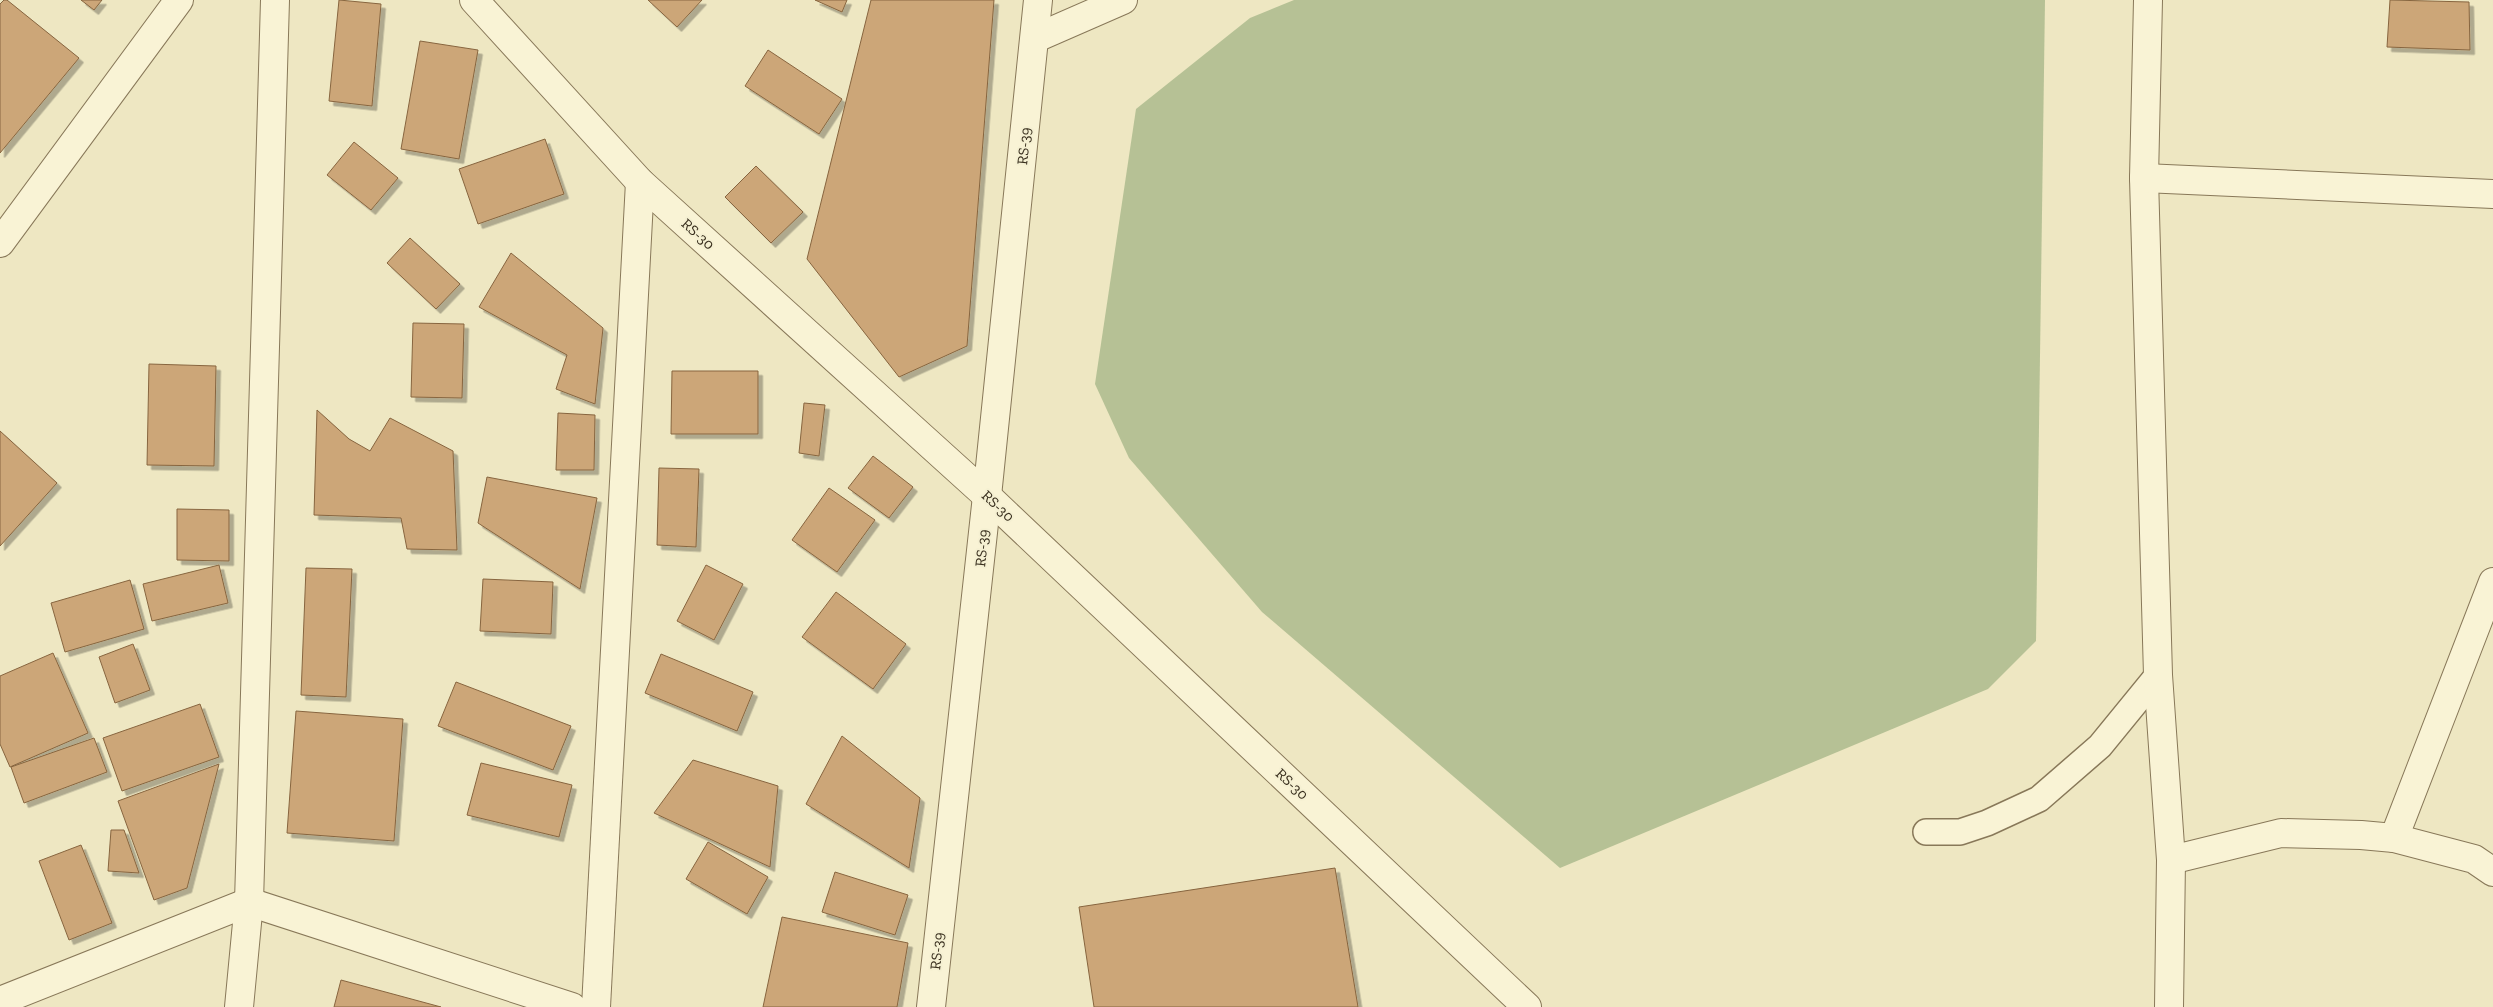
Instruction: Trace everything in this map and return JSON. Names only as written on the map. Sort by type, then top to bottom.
[{"type":"street","points":[[0,243],[178,0]]},
{"type":"street","points":[[239,1007],[249,902],[276,0]]},
{"type":"street","name":"RS-30","points":[[474,0],[640,182],[987,496],[1527,1007]]},
{"type":"street","name":"RS-39","points":[[931,1007],[1036,38],[1038,0]]},
{"type":"street","points":[[1036,38],[1122,0]]},
{"type":"street","points":[[2148,0],[2144,178],[2158,675],[2171,860],[2168,1007]]},
{"type":"street","points":[[2144,178],[2493,194]]},
{"type":"street","points":[[596,1007],[640,182]]},
{"type":"street","points":[[2394,838],[2493,582]]},
{"type":"street","points":[[2171,860],[2281,833],[2394,838],[2474,859],[2493,872]]},
{"type":"street","points":[[0,1001],[249,902],[572,1007]]},
{"type":"lane","points":[[1926,832],[1960,832],[1987,823],[2039,799],[2100,746],[2158,675]]},
{"type":"green space","points":[[1294,0],[2045,0],[2036,641],[1988,689],[1560,868],[1262,612],[1129,458],[1095,384],[1136,109],[1250,18]]},
{"type":"building","points":[[7,0],[79,58],[0,153],[0,4]]},
{"type":"building","points":[[81,0],[102,0],[94,10]]},
{"type":"building","points":[[339,0],[381,4],[372,106],[329,101]]},
{"type":"building","points":[[648,0],[702,0],[677,27]]},
{"type":"building","points":[[815,0],[847,0],[842,12]]},
{"type":"building","points":[[871,0],[994,0],[967,346],[899,377],[807,259]]},
{"type":"building","points":[[2390,0],[2469,2],[2470,50],[2387,47]]},
{"type":"building","points":[[420,41],[478,50],[459,159],[401,149]]},
{"type":"building","points":[[768,50],[842,99],[819,134],[745,86]]},
{"type":"building","points":[[545,139],[564,194],[478,224],[459,169]]},
{"type":"building","points":[[354,142],[398,178],[371,210],[327,175]]},
{"type":"building","points":[[756,166],[803,212],[771,243],[725,197]]},
{"type":"building","points":[[410,238],[460,284],[436,309],[387,263]]},
{"type":"building","points":[[511,253],[603,328],[595,404],[556,389],[567,355],[479,307]]},
{"type":"building","points":[[413,323],[464,324],[462,398],[411,397]]},
{"type":"building","points":[[149,364],[216,366],[214,466],[147,465]]},
{"type":"building","points":[[672,371],[758,371],[758,434],[671,434]]},
{"type":"building","points":[[804,403],[825,405],[819,456],[799,453]]},
{"type":"building","points":[[317,410],[349,439],[370,451],[390,418],[453,451],[457,550],[407,549],[401,518],[314,515]]},
{"type":"building","points":[[558,413],[595,415],[594,470],[556,470]]},
{"type":"building","points":[[0,431],[57,483],[0,546]]},
{"type":"building","points":[[873,456],[913,487],[889,518],[848,488]]},
{"type":"building","points":[[659,468],[699,469],[696,547],[657,545]]},
{"type":"building","points":[[487,477],[597,498],[580,589],[478,523]]},
{"type":"building","points":[[829,488],[875,520],[837,572],[792,540]]},
{"type":"building","points":[[177,509],[229,510],[229,561],[177,560]]},
{"type":"building","points":[[219,565],[228,603],[152,621],[143,584]]},
{"type":"building","points":[[706,565],[743,584],[714,640],[677,621]]},
{"type":"building","points":[[306,568],[352,569],[346,697],[301,695]]},
{"type":"building","points":[[483,579],[553,582],[551,634],[480,631]]},
{"type":"building","points":[[130,580],[144,629],[65,652],[51,603]]},
{"type":"building","points":[[836,592],[906,644],[873,689],[802,637]]},
{"type":"building","points":[[133,644],[150,690],[115,703],[99,657]]},
{"type":"building","points":[[53,653],[88,733],[10,767],[0,744],[0,676]]},
{"type":"building","points":[[661,654],[753,692],[737,731],[645,693]]},
{"type":"building","points":[[456,682],[571,726],[553,770],[438,726]]},
{"type":"building","points":[[200,704],[219,757],[122,791],[103,738]]},
{"type":"building","points":[[296,711],[403,719],[394,841],[287,833]]},
{"type":"building","points":[[842,736],[920,798],[909,868],[806,804]]},
{"type":"building","points":[[94,738],[107,772],[24,803],[11,767]]},
{"type":"building","points":[[693,760],[778,786],[770,867],[654,813]]},
{"type":"building","points":[[481,763],[572,785],[559,837],[467,815]]},
{"type":"building","points":[[219,764],[187,888],[154,900],[118,801]]},
{"type":"building","points":[[111,830],[124,830],[139,873],[108,871]]},
{"type":"building","points":[[708,842],[768,877],[747,914],[686,879]]},
{"type":"building","points":[[81,845],[112,923],[69,940],[39,861]]},
{"type":"building","points":[[1335,868],[1358,1007],[1094,1007],[1079,907]]},
{"type":"building","points":[[835,872],[908,895],[895,935],[822,912]]},
{"type":"building","points":[[782,917],[908,943],[897,1007],[763,1007]]},
{"type":"building","points":[[341,980],[441,1007],[334,1007]]}]
